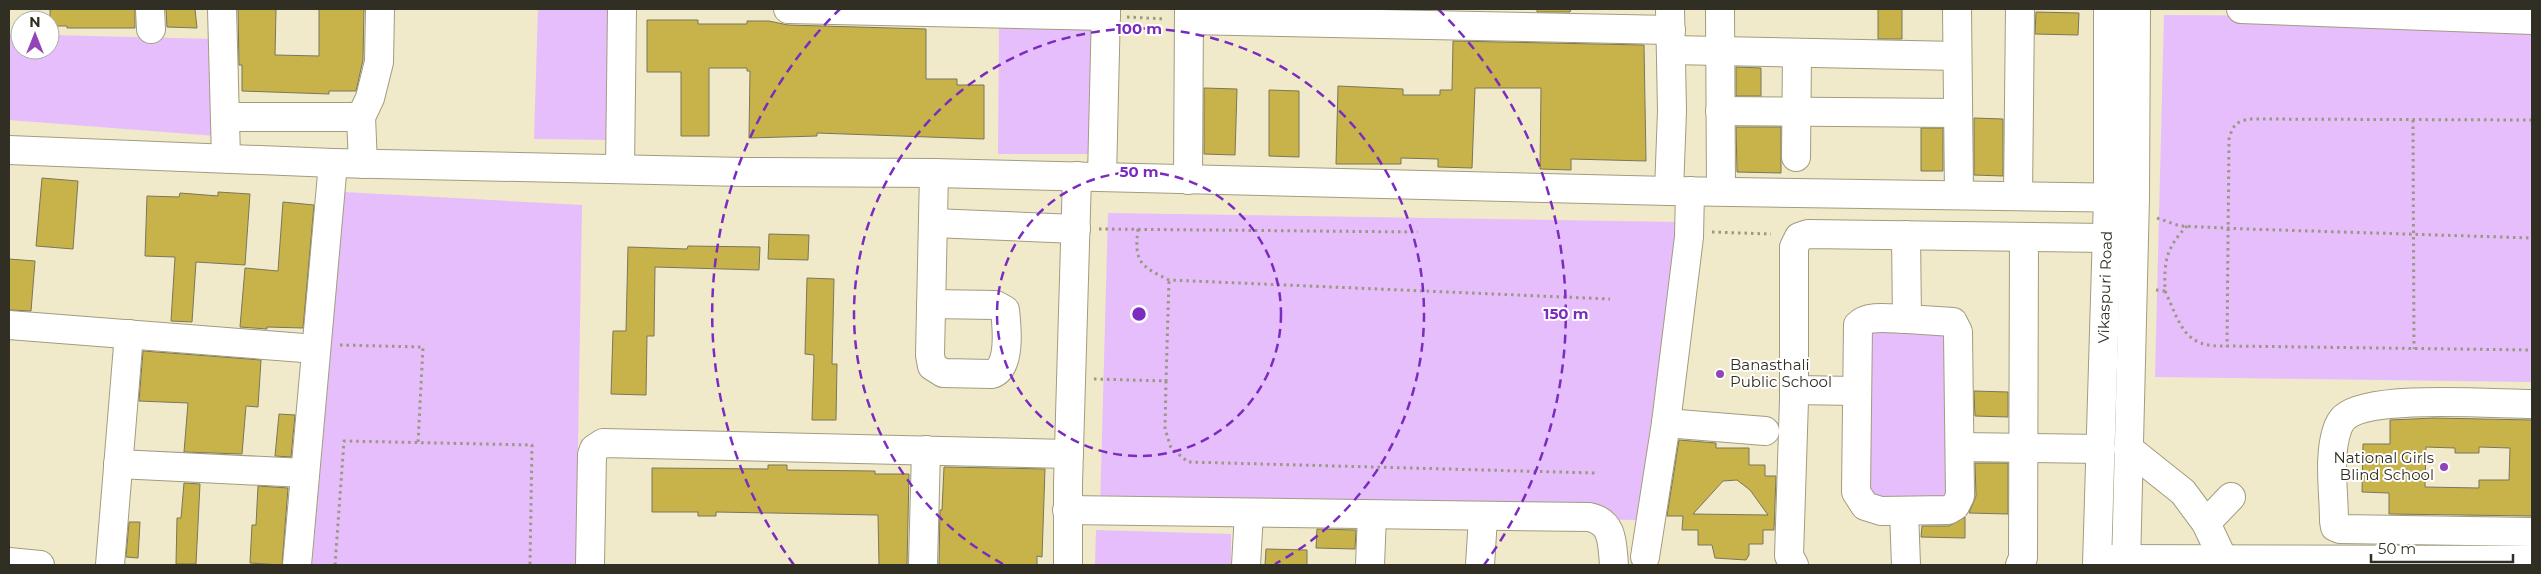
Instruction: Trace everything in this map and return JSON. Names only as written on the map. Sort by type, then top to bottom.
[{"type":"street","points":[[363,164],[361,117],[370,98],[379,62],[380,9]]},
{"type":"street","points":[[620,168],[622,9]]},
{"type":"street","points":[[788,9],[1106,12],[1090,176],[1076,228],[1069,454],[1068,565]]},
{"type":"street","points":[[1720,9],[1721,191]]},
{"type":"street","points":[[1957,9],[1957,113],[1965,195],[1972,236]]},
{"type":"street","points":[[2018,196],[2020,9]]},
{"type":"street","name":"Vikaspuri Road","points":[[2097,562],[2108,198],[2108,9]]},
{"type":"street","name":"Vikaspuri Road","points":[[2126,562],[2135,205],[2136,9]]},
{"type":"street","points":[[2241,9],[2532,20]]},
{"type":"street","points":[[1188,180],[1189,14],[1525,18],[1671,30],[1720,51],[1957,56]]},
{"type":"street","points":[[212,15],[225,117],[226,158]]},
{"type":"street","points":[[1645,557],[1666,423],[1689,231],[1679,191],[1672,111],[1671,30]]},
{"type":"street","points":[[1796,157],[1797,53]]},
{"type":"street","points":[[1720,111],[1957,113]]},
{"type":"street","points":[[225,117],[361,117]]},
{"type":"street","points":[[9,150],[363,164],[744,172],[1090,176],[1188,180],[1679,191],[2108,198],[2135,205]]},
{"type":"street","points":[[297,565],[333,163]]},
{"type":"street","points":[[931,304],[934,173]]},
{"type":"street","points":[[933,223],[1076,228]]},
{"type":"street","points":[[1794,565],[1789,556],[1794,390],[1794,247],[1800,237],[1808,234],[2107,238]]},
{"type":"street","points":[[1906,235],[1907,318]]},
{"type":"street","points":[[2020,565],[2023,558],[2024,237]]},
{"type":"street","points":[[1870,318],[1907,318],[1953,322],[1957,327],[1960,496],[1956,506],[1948,510],[1881,511],[1866,506],[1856,492],[1858,325],[1862,320],[1870,318]]},
{"type":"street","points":[[9,325],[317,346]]},
{"type":"street","points":[[110,565],[129,334]]},
{"type":"street","points":[[1794,390],[1856,391]]},
{"type":"street","points":[[2532,404],[2390,403],[2360,410],[2345,417],[2337,429],[2333,451],[2335,527],[2340,529],[2532,532]]},
{"type":"street","points":[[1666,423],[1765,431]]},
{"type":"street","points":[[590,565],[592,455],[594,449],[603,443],[1069,454]]},
{"type":"street","points":[[1960,447],[2101,449]]},
{"type":"street","points":[[2129,449],[2183,492],[2206,523],[2223,559]]},
{"type":"street","points":[[923,565],[926,450]]},
{"type":"street","points":[[118,464],[305,473]]},
{"type":"street","points":[[2206,523],[2231,497]]},
{"type":"street","points":[[1068,510],[1598,519],[1610,530],[1614,565]]},
{"type":"street","points":[[1904,511],[1906,565]]},
{"type":"street","points":[[1246,565],[1248,513]]},
{"type":"street","points":[[1370,565],[1372,515]]},
{"type":"street","points":[[1480,565],[1482,518]]},
{"type":"street","points":[[2097,562],[2223,559],[2295,562],[2532,560]]},
{"type":"street","points":[[9,562],[40,565]]},
{"type":"path","points":[[1106,12],[1189,14]]},
{"type":"path","points":[[2227,346],[2229,140],[2232,128],[2238,120],[2532,120]]},
{"type":"path","points":[[2413,120],[2414,349]]},
{"type":"path","points":[[2135,205],[2187,226],[2532,238]]},
{"type":"path","points":[[2187,226],[2177,236],[2168,251],[2165,262],[2166,291],[2183,330],[2191,340],[2211,347],[2532,350]]},
{"type":"path","points":[[1076,228],[1418,232]]},
{"type":"path","points":[[1138,229],[1136,250],[1142,264],[1169,280],[1610,299]]},
{"type":"path","points":[[1689,231],[1771,234]]},
{"type":"path","points":[[1169,280],[1165,429],[1170,448],[1188,462],[1595,473]]},
{"type":"path","points":[[2133,288],[2166,291]]},
{"type":"path","points":[[317,346],[423,347],[418,443]]},
{"type":"path","points":[[1071,379],[1166,381]]},
{"type":"path","points":[[335,565],[344,441],[532,445],[530,565]]},
{"type":"shaded area","points":[[538,9],[611,9],[610,140],[534,139]]},
{"type":"shaded area","points":[[2164,15],[2532,17],[2532,382],[2155,377]]},
{"type":"shaded area","points":[[999,26],[1096,27],[1095,154],[998,154]]},
{"type":"shaded area","points":[[9,34],[10,60],[60,60],[60,35],[215,39],[216,136],[9,120]]},
{"type":"shaded area","points":[[344,192],[582,205],[576,565],[312,565]]},
{"type":"shaded area","points":[[1108,213],[1680,222],[1637,520],[1100,510]]},
{"type":"shaded area","points":[[1860,333],[1950,333],[1949,504],[1860,503]]},
{"type":"shaded area","points":[[1096,530],[1231,534],[1231,565],[1095,565]]},
{"type":"building","points":[[135,9],[135,28],[67,28],[67,26],[60,26],[60,10],[50,10]]},
{"type":"building","points":[[166,9],[195,9],[197,28],[167,27]]},
{"type":"building","points":[[238,9],[276,9],[275,55],[319,56],[319,9],[364,9],[363,60],[356,91],[329,91],[329,94],[242,91],[242,65],[239,65]]},
{"type":"building","points":[[1537,9],[1571,9],[1570,12],[1537,12]]},
{"type":"building","points":[[1878,9],[1902,9],[1902,39],[1878,39]]},
{"type":"building","points":[[2036,12],[2079,13],[2078,35],[2035,34]]},
{"type":"building","points":[[647,20],[698,20],[698,24],[747,24],[747,21],[769,21],[788,25],[926,29],[926,79],[957,79],[957,85],[984,85],[984,139],[817,133],[817,136],[749,138],[750,71],[747,71],[747,68],[709,68],[709,136],[681,136],[681,72],[647,72]]},
{"type":"building","points":[[1453,41],[1644,45],[1646,161],[1571,159],[1571,170],[1540,169],[1541,88],[1475,88],[1472,168],[1438,167],[1438,159],[1401,158],[1401,164],[1336,164],[1338,86],[1403,89],[1403,95],[1440,95],[1440,90],[1452,90]]},
{"type":"building","points":[[1736,67],[1761,68],[1761,96],[1736,96]]},
{"type":"building","points":[[1204,88],[1237,89],[1235,155],[1204,154]]},
{"type":"building","points":[[1269,90],[1299,91],[1299,157],[1269,156]]},
{"type":"building","points":[[1974,118],[2003,119],[2003,176],[1974,175]]},
{"type":"building","points":[[1736,127],[1781,127],[1781,173],[1737,172]]},
{"type":"building","points":[[1921,128],[1943,128],[1943,171],[1921,171]]},
{"type":"building","points":[[42,178],[78,181],[73,249],[36,246]]},
{"type":"building","points":[[218,192],[250,194],[245,265],[196,262],[192,322],[171,321],[175,257],[145,256],[147,196],[179,197],[180,193],[218,196]]},
{"type":"building","points":[[283,202],[314,205],[303,328],[267,327],[267,329],[240,327],[245,268],[278,271]]},
{"type":"building","points":[[769,234],[809,235],[808,260],[768,259]]},
{"type":"building","points":[[688,246],[760,247],[759,270],[655,267],[654,336],[647,336],[646,395],[611,394],[613,331],[626,331],[628,247],[687,249]]},
{"type":"building","points":[[9,259],[35,261],[31,311],[9,310]]},
{"type":"building","points":[[807,278],[834,279],[832,364],[837,364],[836,420],[812,420],[814,355],[805,354]]},
{"type":"building","points":[[143,351],[261,360],[258,407],[246,406],[242,454],[184,452],[188,403],[139,401]]},
{"type":"building","points":[[1974,391],[2008,392],[2008,417],[1975,416]]},
{"type":"building","points":[[279,414],[295,415],[291,457],[275,456]]},
{"type":"building","points":[[2434,418],[2532,420],[2532,516],[2389,514],[2389,493],[2362,492],[2363,444],[2390,444],[2390,420]],"holes":[[[2426,447],[2455,448],[2455,453],[2479,453],[2479,447],[2510,448],[2509,480],[2479,480],[2479,488],[2425,487]]]},
{"type":"building","points":[[1679,440],[1716,443],[1716,448],[1749,448],[1749,465],[1765,465],[1765,476],[1776,476],[1774,530],[1763,530],[1763,544],[1749,544],[1749,555],[1746,560],[1715,558],[1712,545],[1698,545],[1698,530],[1682,530],[1683,516],[1667,516]],"holes":[[[1737,480],[1750,490],[1768,515],[1693,514],[1723,481]]]},
{"type":"building","points":[[1975,463],[2008,463],[2008,514],[1969,513],[1976,496]]},
{"type":"building","points":[[768,465],[787,465],[787,470],[875,471],[875,474],[909,474],[907,565],[879,565],[878,515],[716,512],[716,516],[698,516],[698,512],[652,512],[652,468],[768,469]]},
{"type":"building","points":[[944,467],[1045,469],[1042,557],[1037,556],[1037,565],[939,565],[940,510],[942,510]]},
{"type":"building","points":[[184,483],[200,484],[196,564],[176,564],[177,518],[181,518]]},
{"type":"building","points":[[258,486],[288,488],[282,565],[250,563],[252,525],[256,525]]},
{"type":"building","points":[[1965,517],[1965,538],[1921,537],[1922,526],[1949,526]]},
{"type":"building","points":[[129,522],[140,522],[138,558],[126,557]]},
{"type":"building","points":[[1317,529],[1356,530],[1355,549],[1316,548]]},
{"type":"building","points":[[1266,549],[1307,550],[1307,565],[1265,565]]},
{"type":"place","name":"Banasthali Public School","points":[[1720,374]]},
{"type":"place","name":"National Girls Blind School","points":[[2444,467]]}]
